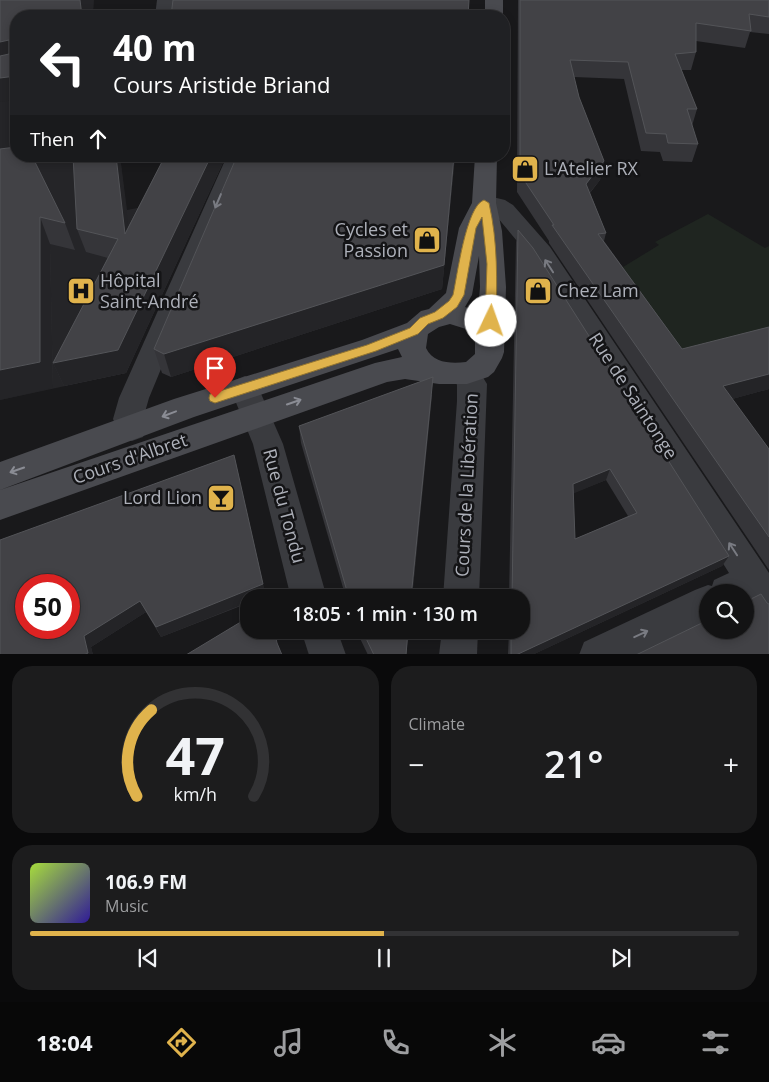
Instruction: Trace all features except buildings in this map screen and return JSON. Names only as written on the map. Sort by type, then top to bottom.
[{"type":"main road","points":[[484,203],[471,228],[459,295],[453,304],[439,315],[424,321],[414,331],[411,341],[412,352],[420,363],[434,372],[449,375],[466,374],[477,369],[489,357],[491,350],[492,264],[490,231],[484,203],[486,162]]},
{"type":"main road","points":[[439,315],[461,316],[476,322],[490,338]]},
{"type":"main road","name":"Cours d'Albret","points":[[0,505],[250,402],[414,331]]},
{"type":"main road","name":"Cours d'Albret","points":[[0,476],[132,428],[385,371],[404,368],[434,372]]},
{"type":"street","points":[[132,428],[128,419],[134,398],[235,162]]},
{"type":"street","name":"Rue de Saintonge","points":[[484,203],[497,205],[504,211],[540,253],[745,584]]},
{"type":"street","name":"Cours de la Libération","points":[[462,589],[472,401],[472,384],[466,374]]},
{"type":"street","name":"Rue du Tondu","points":[[250,402],[268,444],[307,589]]},
{"type":"street","points":[[597,654],[699,606]]},
{"type":"street","points":[[322,639],[328,654]]},
{"type":"street","points":[[458,654],[459,639]]},
{"type":"shaded area","name":"Hôpital Saint-André","points":[[10,83],[10,162],[121,162],[127,210],[158,204],[214,162],[219,162],[126,373],[0,400],[0,85]]},
{"type":"shaded area","points":[[708,214],[765,248],[769,246],[769,342],[675,367],[610,275],[659,245],[655,242]]},
{"type":"place","name":"L'Atelier RX","points":[[525,169]]},
{"type":"place","name":"Cycles et Passion","points":[[427,240]]},
{"type":"place","name":"Hôpital Saint-André","points":[[81,291]]},
{"type":"place","name":"Chez Lam","points":[[538,291]]},
{"type":"place","name":"Lord Lion","points":[[221,498]]},
{"type":"route","points":[[215,398],[372,348],[414,331],[424,321],[439,315],[453,304],[459,295],[471,228],[484,203],[490,231],[492,264],[491,321]]}]
